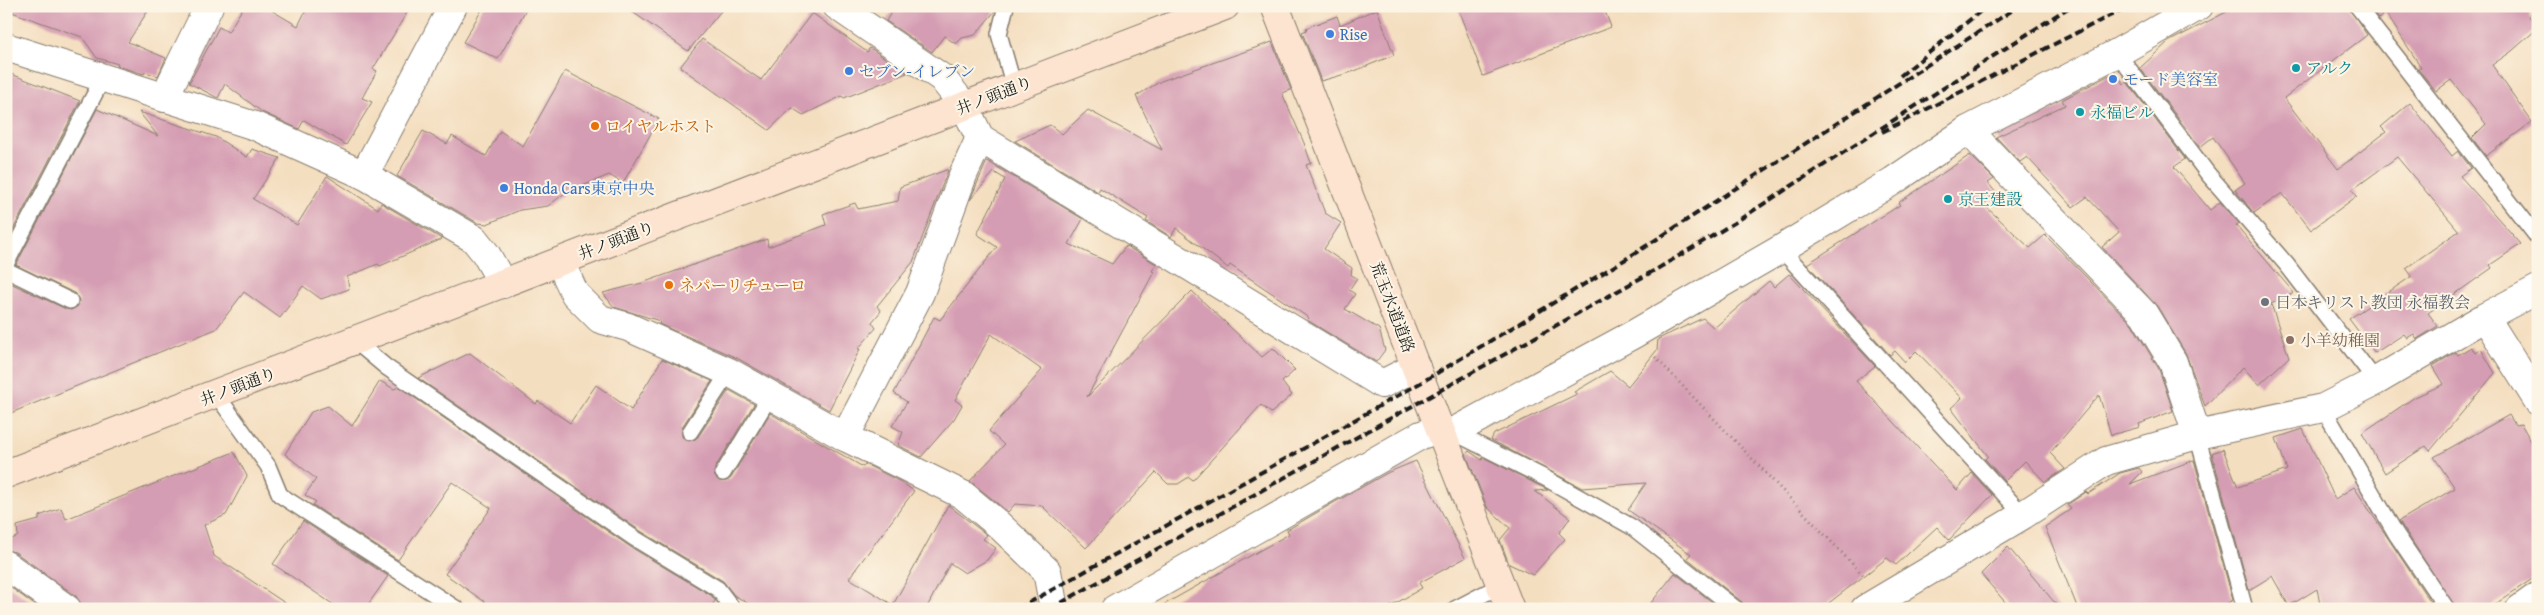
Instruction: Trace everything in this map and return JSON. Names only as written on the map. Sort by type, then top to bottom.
[{"type":"main road","name":"井ノ頭通り","points":[[6,474],[1225,6]]},
{"type":"main road","name":"荒玉水道道路","points":[[1275,6],[1416,367],[1446,430],[1506,597]]},
{"type":"street","points":[[164,98],[209,6]]},
{"type":"street","points":[[364,175],[452,6]]},
{"type":"street","points":[[837,6],[942,78],[965,107],[980,138],[1382,384],[1416,367]]},
{"type":"street","points":[[1119,608],[1421,435],[1446,430],[1634,334],[1781,249],[1893,181],[1968,130],[2118,53],[2199,6]]},
{"type":"street","points":[[6,47],[255,126],[364,175],[474,239],[486,254],[503,284]]},
{"type":"street","points":[[1968,130],[2144,314],[2173,362],[2197,435]]},
{"type":"street","points":[[845,437],[920,293],[963,175],[980,138]]},
{"type":"street","points":[[560,262],[575,294],[600,319],[628,327],[730,372],[845,437],[963,495],[999,525],[1047,571],[1054,609]]},
{"type":"street","points":[[1874,603],[2023,515],[2106,461],[2197,435],[2323,408],[2376,381],[2485,316],[2538,289]]},
{"type":"street","points":[[2485,316],[2538,401]]},
{"type":"street","points":[[6,565],[67,609]]},
{"type":"street","points":[[2520,609],[2538,596]]},
{"type":"lane","points":[[1006,6],[999,34],[1014,87]]},
{"type":"lane","points":[[2357,6],[2538,238]]},
{"type":"lane","points":[[2118,53],[2208,174],[2287,265],[2376,381]]},
{"type":"lane","points":[[6,264],[103,78]]},
{"type":"lane","points":[[1781,249],[2023,515]]},
{"type":"lane","points":[[6,270],[70,301]]},
{"type":"lane","points":[[354,341],[386,367],[634,538],[718,589],[733,609]]},
{"type":"lane","points":[[690,432],[730,372]]},
{"type":"lane","points":[[216,394],[268,466],[280,495],[457,609]]},
{"type":"lane","points":[[723,473],[770,396]]},
{"type":"lane","points":[[2323,408],[2396,534],[2447,609]]},
{"type":"lane","points":[[1446,430],[1545,478],[1632,527],[1736,609]]},
{"type":"lane","points":[[2197,435],[2244,608]]},
{"type":"lane","points":[[1455,609],[1506,597]]},
{"type":"path","points":[[1634,334],[1874,603]]},
{"type":"building","points":[[6,6],[151,6],[128,42],[166,58],[158,76],[117,66],[118,64],[97,58],[82,37],[6,10]]},
{"type":"building","points":[[244,6],[264,6],[298,26],[308,6],[411,6],[373,69],[377,71],[362,98],[372,102],[346,145],[304,120],[299,129],[262,112],[225,84],[218,98],[189,83],[219,27],[228,32]]},
{"type":"building","points":[[484,6],[528,6],[498,59],[463,42]]},
{"type":"building","points":[[624,6],[725,6],[688,51]]},
{"type":"building","points":[[895,6],[996,6],[995,11],[975,35],[962,38],[956,44],[944,36],[932,52],[886,21]]},
{"type":"building","points":[[1457,6],[1603,6],[1611,27],[1483,76]]},
{"type":"building","points":[[2238,6],[2348,6],[2367,35],[2284,98],[2338,169],[2386,132],[2381,127],[2410,103],[2452,156],[2458,151],[2471,168],[2460,176],[2521,244],[2490,265],[2492,268],[2428,313],[2438,326],[2417,339],[2414,334],[2407,338],[2404,334],[2375,353],[2349,319],[2412,276],[2406,268],[2459,231],[2397,157],[2352,190],[2357,196],[2311,230],[2282,193],[2254,213],[2235,190],[2245,183],[2213,137],[2200,147],[2140,68],[2168,42]]},
{"type":"building","points":[[2369,6],[2534,6],[2529,16],[2538,28],[2512,51],[2492,65],[2532,122],[2486,156],[2472,138],[2486,124],[2451,80],[2436,91],[2418,69],[2421,67],[2385,12],[2379,19]]},
{"type":"building","points":[[1377,9],[1394,55],[1352,72],[1321,81],[1302,32],[1307,30],[1306,28],[1337,16],[1340,25]]},
{"type":"building","points":[[812,13],[867,52],[870,48],[907,73],[844,98],[842,96],[803,115],[792,108],[769,130],[680,67],[702,39],[761,80]]},
{"type":"building","points":[[1272,42],[1291,90],[1282,93],[1311,163],[1306,165],[1325,213],[1341,223],[1324,249],[1352,268],[1351,275],[1357,278],[1349,290],[1355,294],[1345,309],[1379,329],[1385,350],[1376,362],[1307,320],[1309,318],[1230,265],[1228,268],[1176,228],[1171,237],[1146,221],[1148,218],[1100,188],[1098,192],[1015,141],[1050,125],[1062,134],[1088,110],[1162,150],[1136,96],[1161,81]]},
{"type":"building","points":[[565,71],[659,119],[623,183],[609,175],[565,193],[548,206],[520,210],[487,224],[478,223],[397,176],[423,131],[447,144],[452,136],[486,156],[500,131],[523,146]]},
{"type":"building","points":[[6,72],[80,101],[6,243]]},
{"type":"building","points":[[2115,72],[2124,84],[2127,82],[2185,159],[2174,167],[2210,210],[2220,202],[2239,223],[2236,225],[2294,293],[2271,304],[2289,357],[2259,385],[2243,367],[2205,406],[2186,354],[2157,306],[2102,247],[2119,232],[2087,197],[2073,207],[2027,157],[2020,162],[1996,137],[2065,105],[2062,100]]},
{"type":"building","points":[[97,109],[158,136],[139,112],[216,137],[247,157],[252,149],[280,158],[253,199],[297,225],[327,176],[378,209],[381,203],[442,239],[380,266],[378,264],[347,277],[349,289],[321,299],[303,286],[280,318],[244,292],[216,329],[6,415],[6,281],[66,309],[71,310],[78,306],[79,300],[74,293],[16,265]]},
{"type":"building","points":[[1970,155],[1994,179],[1988,183],[1997,194],[1983,204],[2030,248],[2045,235],[2132,324],[2159,369],[2173,411],[2139,424],[2140,427],[2111,435],[2099,395],[2050,453],[2065,469],[2045,482],[2025,461],[2005,481],[1985,459],[1988,456],[1951,408],[1962,398],[1916,351],[1905,362],[1895,351],[1890,355],[1807,264],[1900,205],[1898,203]]},
{"type":"building","points":[[987,161],[1083,219],[1069,244],[1112,264],[1126,246],[1156,264],[1152,271],[1154,272],[1087,397],[1192,291],[1262,357],[1273,348],[1295,370],[1282,382],[1292,395],[1271,413],[1261,405],[1193,480],[1189,477],[1178,484],[1168,484],[1156,472],[1086,548],[1042,506],[1015,504],[1008,512],[970,481],[1004,445],[989,431],[1042,370],[991,334],[955,400],[962,405],[954,419],[921,457],[898,445],[903,432],[892,426],[907,402],[894,393],[934,317],[940,320],[997,247],[977,234],[1005,179],[994,172],[970,200]]},
{"type":"building","points":[[948,170],[913,262],[877,306],[881,311],[872,322],[876,328],[858,349],[860,349],[829,410],[737,358],[659,324],[660,321],[614,307],[603,293],[642,283],[767,239],[768,247],[826,225],[823,214],[855,203],[858,209],[898,201],[900,187]]},
{"type":"building","points":[[1789,274],[1875,366],[1856,381],[1957,490],[1972,473],[1992,495],[1949,540],[1937,527],[1896,565],[1887,558],[1821,609],[1745,609],[1742,602],[1687,558],[1691,554],[1628,510],[1646,483],[1582,488],[1491,440],[1494,434],[1577,394],[1574,392],[1610,371],[1628,386],[1657,350],[1658,339],[1703,318],[1714,328],[1769,281],[1774,287]]},
{"type":"building","points":[[2471,347],[2475,353],[2481,349],[2495,373],[2430,451],[2426,446],[2385,473],[2362,433],[2415,397],[2444,384],[2433,366],[2456,352],[2458,355]]},
{"type":"building","points":[[470,353],[536,404],[538,401],[570,423],[596,385],[631,410],[662,359],[712,381],[682,427],[682,437],[689,441],[698,437],[729,390],[754,404],[715,468],[715,477],[719,481],[727,481],[731,478],[770,413],[863,467],[865,464],[901,482],[914,491],[849,578],[893,605],[948,505],[987,535],[983,539],[996,548],[987,560],[965,573],[950,563],[926,609],[757,609],[734,595],[723,581],[639,530],[418,378]]},
{"type":"building","points":[[380,381],[394,389],[399,387],[629,546],[712,596],[715,601],[709,609],[495,609],[445,574],[491,508],[452,482],[398,560],[313,505],[316,502],[305,495],[316,479],[285,454],[311,412],[328,406],[352,426]]},
{"type":"building","points":[[2509,415],[2515,425],[2521,424],[2538,453],[2538,575],[2488,609],[2456,609],[2399,521],[2455,488],[2434,457]]},
{"type":"building","points":[[2303,429],[2335,499],[2354,487],[2435,609],[2321,609],[2317,589],[2289,606],[2272,576],[2249,590],[2212,453],[2223,449],[2238,487],[2287,470],[2276,438]]},
{"type":"building","points":[[1469,451],[1482,460],[1483,457],[1548,490],[1535,491],[1570,518],[1559,533],[1565,539],[1533,575],[1509,564],[1500,540],[1510,528],[1487,507],[1466,454]]},
{"type":"building","points":[[234,452],[247,476],[226,515],[204,525],[214,556],[294,609],[82,609],[76,596],[15,552],[6,550],[6,542],[18,536],[17,526],[39,520],[39,516],[61,508],[66,519]]},
{"type":"building","points":[[2194,460],[2233,600],[2218,609],[2078,609],[2045,527],[2071,509],[2067,505],[2120,473],[2139,468],[2142,472],[2130,484]]},
{"type":"building","points":[[1416,461],[1465,558],[1419,583],[1422,588],[1386,609],[1156,609],[1289,534],[1287,530],[1335,502],[1389,472]]},
{"type":"building","points":[[303,521],[388,576],[365,609],[340,609],[273,564]]},
{"type":"building","points":[[2008,547],[2060,609],[2011,609],[1981,574]]},
{"type":"building","points":[[1675,573],[1721,609],[1646,609]]},
{"type":"building","points":[[6,584],[40,609],[6,609]]},
{"type":"railway","points":[[1900,76],[1987,6]]},
{"type":"railway","points":[[1018,609],[1422,382],[1626,259],[2019,6]]},
{"type":"railway","points":[[1050,609],[1657,269],[1734,223],[2071,6]]},
{"type":"railway","points":[[1882,132],[2129,6]]},
{"type":"place","name":"Rise","points":[[1330,34]]},
{"type":"place","name":"アルク","points":[[2296,68]]},
{"type":"place","name":"セブン-イレブン","points":[[849,71]]},
{"type":"place","name":"モード美容室","points":[[2113,79]]},
{"type":"place","name":"永福ビル","points":[[2080,112]]},
{"type":"place","name":"ロイヤルホスト","points":[[595,126]]},
{"type":"place","name":"Honda Cars東京中央","points":[[504,188]]},
{"type":"place","name":"京王建設","points":[[1948,199]]},
{"type":"place","name":"ネパーリチューロ","points":[[669,285]]},
{"type":"place","name":"日本キリスト教団 永福教会","points":[[2265,302]]},
{"type":"place","name":"小羊幼稚園","points":[[2290,340]]}]
